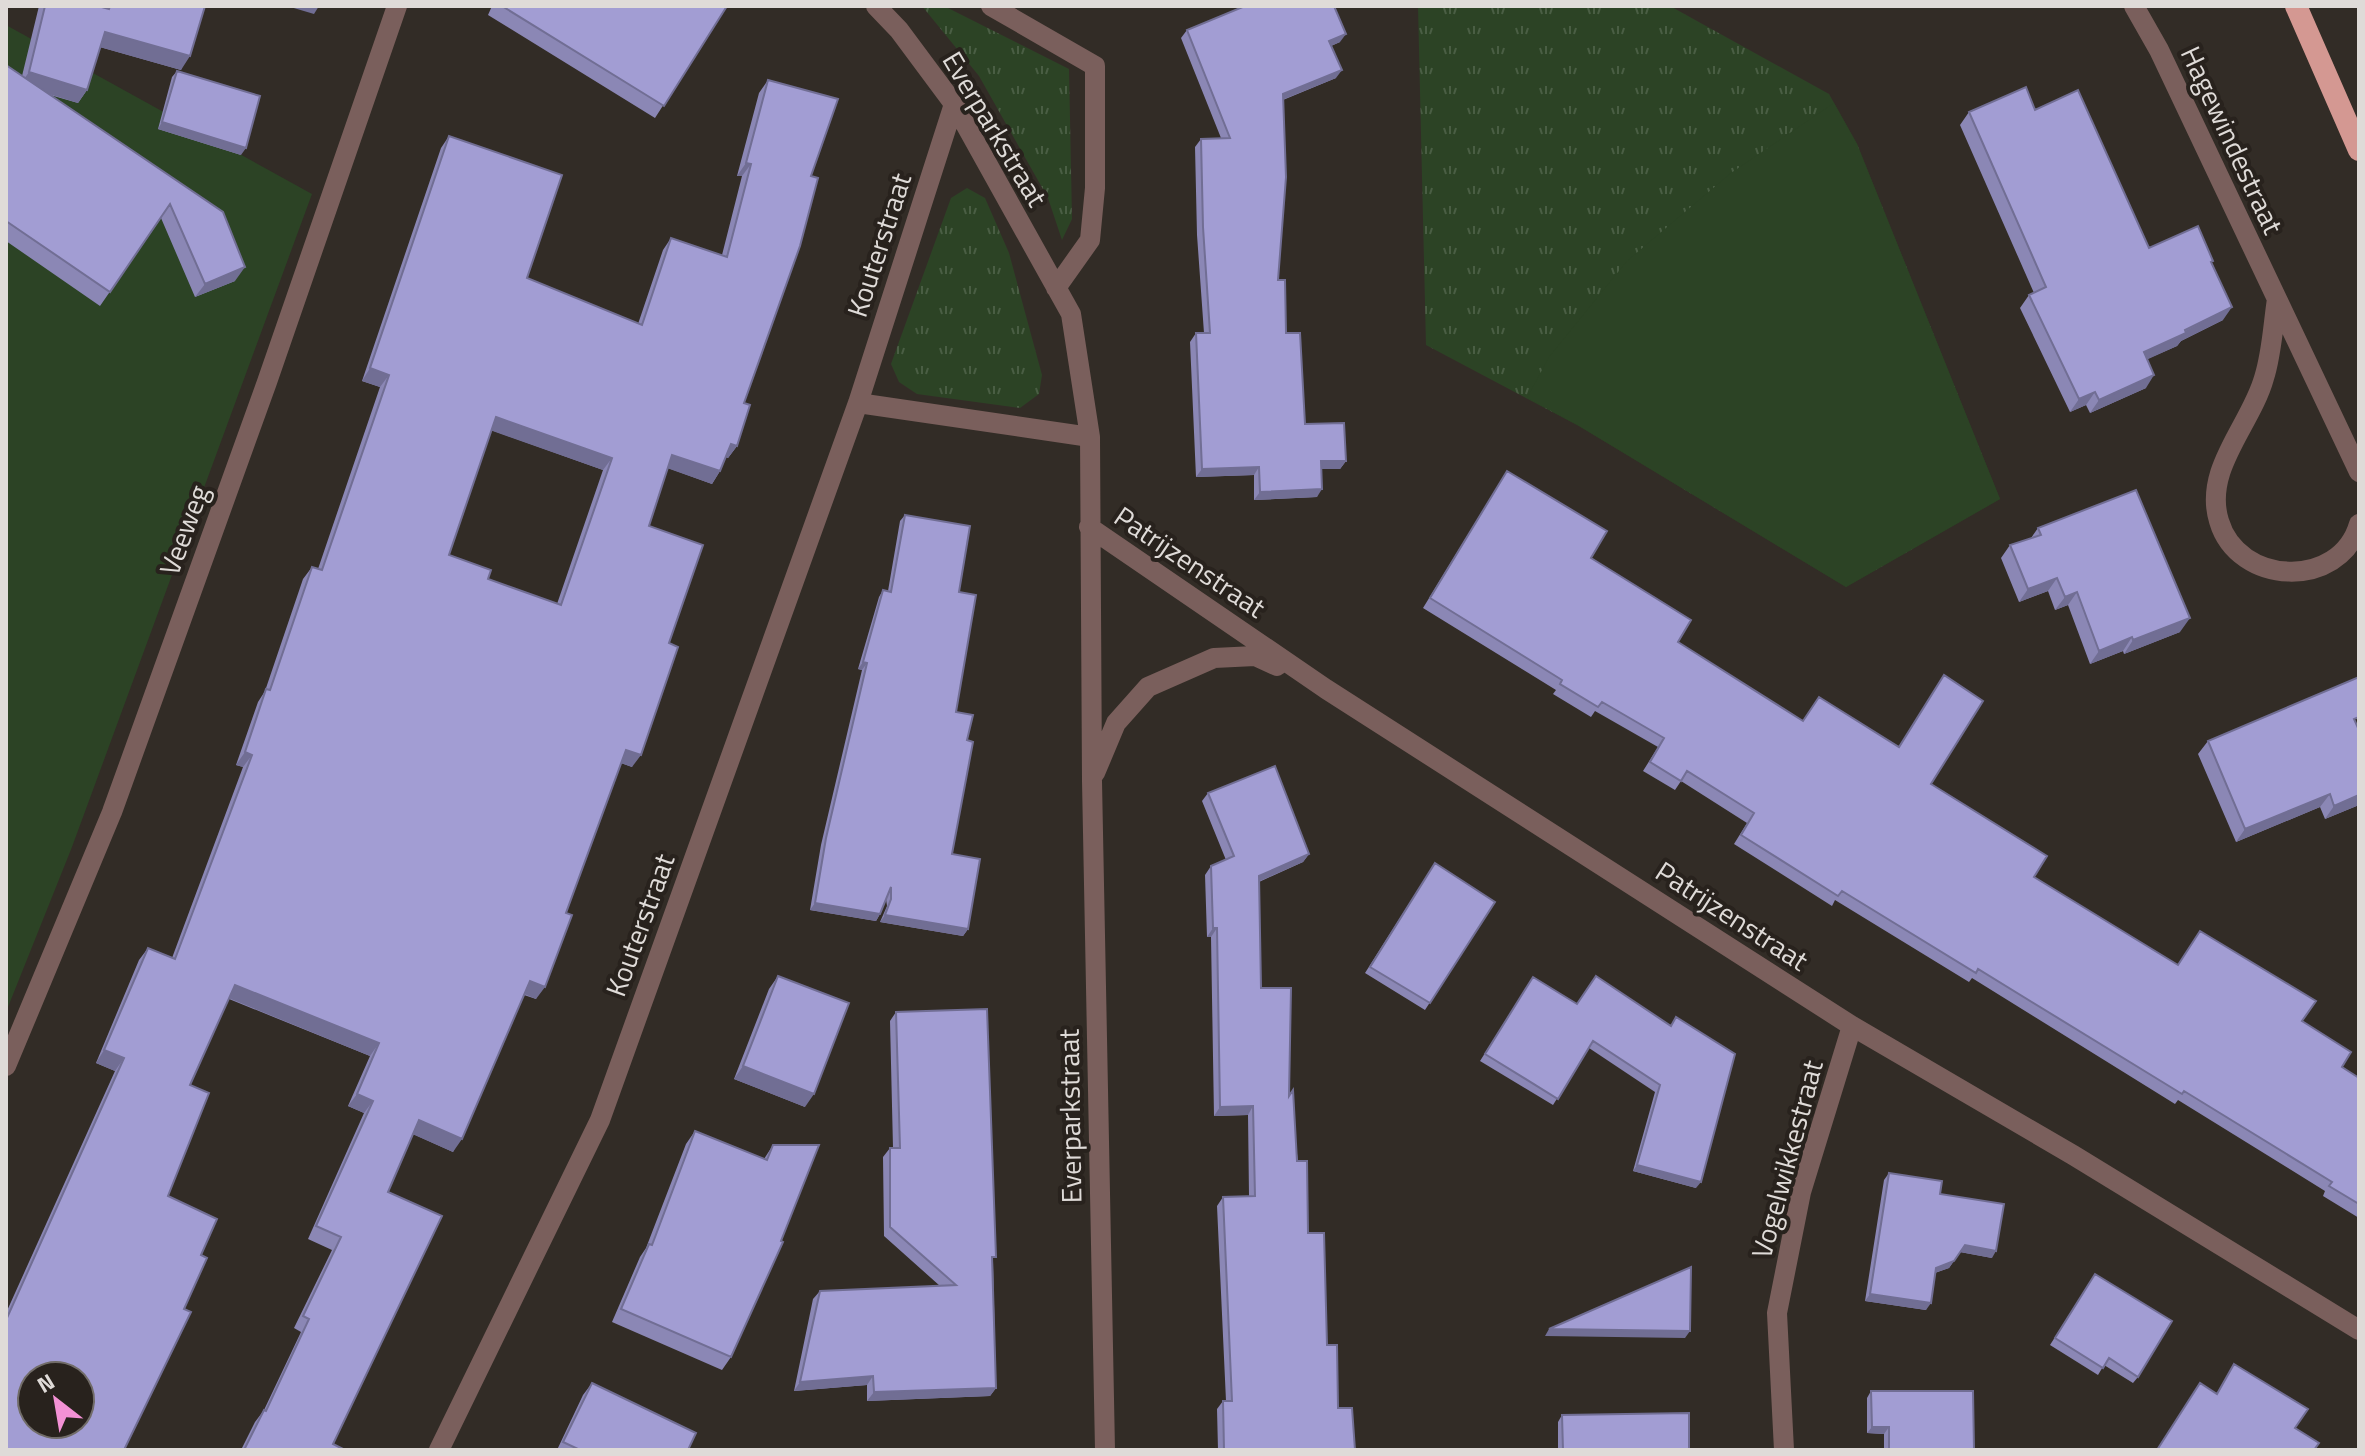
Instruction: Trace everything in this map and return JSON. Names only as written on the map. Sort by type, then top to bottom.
[{"type":"highway","points":[[2296,6],[2359,150]]},
{"type":"street","name":"Veeweg","points":[[6,1066],[112,812],[267,382],[397,6]]},
{"type":"street","name":"Everparkstraat","points":[[876,6],[899,30],[954,104],[1071,314],[1090,437],[1092,781],[1105,1450]]},
{"type":"street","name":"Everparkstraat","points":[[991,6],[1095,66],[1095,188],[1090,240],[1056,288]]},
{"type":"street","name":"Hagewindestraat","points":[[2134,6],[2159,50],[2359,472]]},
{"type":"street","name":"Kouterstraat","points":[[439,1450],[600,1120],[858,403],[954,104]]},
{"type":"street","points":[[2277,299],[2264,380],[2223,465],[2215,493],[2219,522],[2233,548],[2256,566],[2284,573],[2313,570],[2339,555],[2357,532],[2359,524]]},
{"type":"street","points":[[858,403],[1090,437]]},
{"type":"street","name":"Patrijzenstraat","points":[[1089,527],[1326,689],[1852,1026],[2073,1155],[2359,1330]]},
{"type":"street","name":"Everparkstraat","points":[[1092,781],[1116,723],[1148,687],[1214,658],[1255,656],[1326,689]]},
{"type":"street","name":"Vogelwikkestraat","points":[[1784,1450],[1777,1313],[1801,1192],[1852,1026]]},
{"type":"green space","points":[[922,6],[944,6],[1069,69],[1072,219],[1062,240],[1048,198],[979,76]]},
{"type":"green space","points":[[1418,6],[1670,6],[1829,94],[1857,144],[2000,499],[1846,587],[1579,426],[1426,345]]},
{"type":"green space","points":[[6,25],[312,194],[72,847],[6,1012]]},
{"type":"green space","points":[[1834,103],[1857,144],[2000,499],[1846,587],[1579,426],[1527,398],[1549,357],[1627,261],[1731,173]]},
{"type":"green space","points":[[967,188],[985,198],[1009,253],[1042,375],[1039,394],[1020,408],[917,394],[899,382],[891,364],[951,198]]},
{"type":"building","points":[[45,6],[98,6],[109,9],[110,6],[205,6],[190,56],[105,32],[87,90],[29,72]]},
{"type":"building","points":[[502,6],[727,6],[664,106]]},
{"type":"building","points":[[1245,6],[1334,6],[1346,34],[1329,41],[1342,70],[1283,94],[1286,177],[1278,280],[1285,280],[1286,333],[1300,333],[1305,424],[1344,423],[1346,461],[1321,461],[1322,489],[1260,492],[1259,467],[1202,469],[1196,333],[1210,333],[1201,139],[1230,138],[1187,30]]},
{"type":"building","points":[[6,65],[223,212],[245,267],[205,284],[170,204],[110,292],[6,221]]},
{"type":"building","points":[[177,71],[260,96],[246,148],[162,122]]},
{"type":"building","points":[[768,80],[838,99],[811,176],[818,178],[800,246],[744,403],[750,405],[737,446],[731,444],[720,471],[672,455],[649,526],[703,545],[669,643],[678,647],[641,755],[626,750],[566,913],[572,915],[545,987],[530,981],[462,1139],[419,1120],[388,1192],[442,1216],[333,1444],[345,1450],[244,1450],[309,1319],[303,1316],[341,1237],[316,1226],[373,1101],[357,1094],[379,1043],[235,985],[190,1085],[209,1093],[168,1196],[217,1219],[201,1255],[207,1258],[184,1309],[191,1312],[124,1450],[6,1450],[6,1320],[124,1058],[104,1050],[148,948],[175,959],[252,755],[245,752],[312,567],[322,570],[389,375],[370,368],[449,136],[562,175],[527,278],[642,325],[671,238],[727,257],[751,164],[746,163]],"holes":[[[496,417],[612,458],[561,605],[488,579],[491,570],[449,555]]]},
{"type":"building","points":[[2026,87],[2035,110],[2078,90],[2149,248],[2198,226],[2232,307],[2144,352],[2154,375],[2099,400],[2095,392],[2079,399],[2029,295],[2046,287],[1969,112]]},
{"type":"building","points":[[1507,471],[1607,531],[1591,558],[1691,620],[1678,642],[1803,721],[1819,697],[1899,747],[1944,675],[1983,701],[1931,784],[2047,856],[2034,877],[2178,965],[2200,931],[2316,1001],[2302,1021],[2351,1052],[2342,1067],[2359,1078],[2359,1204],[2329,1186],[2332,1182],[2184,1091],[2182,1094],[1978,969],[1976,973],[1842,891],[1838,896],[1741,835],[1754,813],[1687,771],[1681,781],[1650,762],[1664,738],[1602,702],[1598,707],[1560,684],[1562,680],[1430,598]]},
{"type":"building","points":[[2136,490],[2190,618],[2099,651],[2077,592],[2065,597],[2057,578],[2028,589],[2010,545],[2041,535],[2038,528]]},
{"type":"building","points":[[905,515],[970,526],[959,592],[976,595],[956,712],[973,715],[967,740],[973,742],[952,854],[980,859],[968,929],[885,915],[891,899],[891,887],[880,914],[815,903],[826,838],[867,663],[863,662],[883,590],[891,592]]},
{"type":"building","points":[[2359,677],[2359,717],[2354,719],[2359,730],[2359,795],[2334,806],[2330,794],[2245,829],[2208,741]]},
{"type":"building","points":[[1275,766],[1309,854],[1259,876],[1261,988],[1291,988],[1289,1096],[1293,1090],[1297,1161],[1307,1161],[1308,1233],[1324,1233],[1327,1345],[1337,1345],[1338,1408],[1352,1408],[1355,1450],[1224,1450],[1223,1401],[1232,1401],[1223,1197],[1255,1196],[1253,1106],[1220,1107],[1217,928],[1213,928],[1211,866],[1234,856],[1208,793]]},
{"type":"building","points":[[1435,863],[1495,902],[1430,1003],[1370,967]]},
{"type":"building","points":[[778,976],[849,1003],[814,1094],[743,1066]]},
{"type":"building","points":[[1596,976],[1671,1026],[1676,1017],[1735,1054],[1701,1182],[1637,1165],[1660,1085],[1593,1041],[1558,1099],[1485,1054],[1533,977],[1577,1004]]},
{"type":"building","points":[[987,1009],[996,1257],[992,1257],[996,1388],[874,1392],[873,1376],[800,1382],[820,1291],[956,1285],[890,1227],[890,1148],[900,1148],[896,1012]]},
{"type":"building","points":[[695,1131],[767,1160],[773,1145],[819,1145],[783,1242],[731,1357],[621,1309],[649,1244],[652,1245]]},
{"type":"building","points":[[1889,1173],[1942,1181],[1940,1194],[2004,1204],[1996,1251],[1965,1245],[1954,1261],[1936,1268],[1931,1303],[1870,1294]]},
{"type":"building","points":[[1691,1267],[1690,1331],[1549,1329]]},
{"type":"building","points":[[2095,1274],[2172,1321],[2138,1377],[2109,1358],[2103,1368],[2055,1338]]},
{"type":"building","points":[[2234,1364],[2308,1409],[2295,1428],[2319,1443],[2314,1450],[2157,1450],[2200,1383],[2217,1394]]},
{"type":"building","points":[[592,1383],[696,1433],[688,1450],[580,1450],[563,1442]]},
{"type":"building","points":[[1871,1391],[1973,1391],[1974,1450],[1889,1450],[1889,1427],[1872,1427]]},
{"type":"building","points":[[1689,1413],[1689,1450],[1563,1450],[1562,1415]]}]
